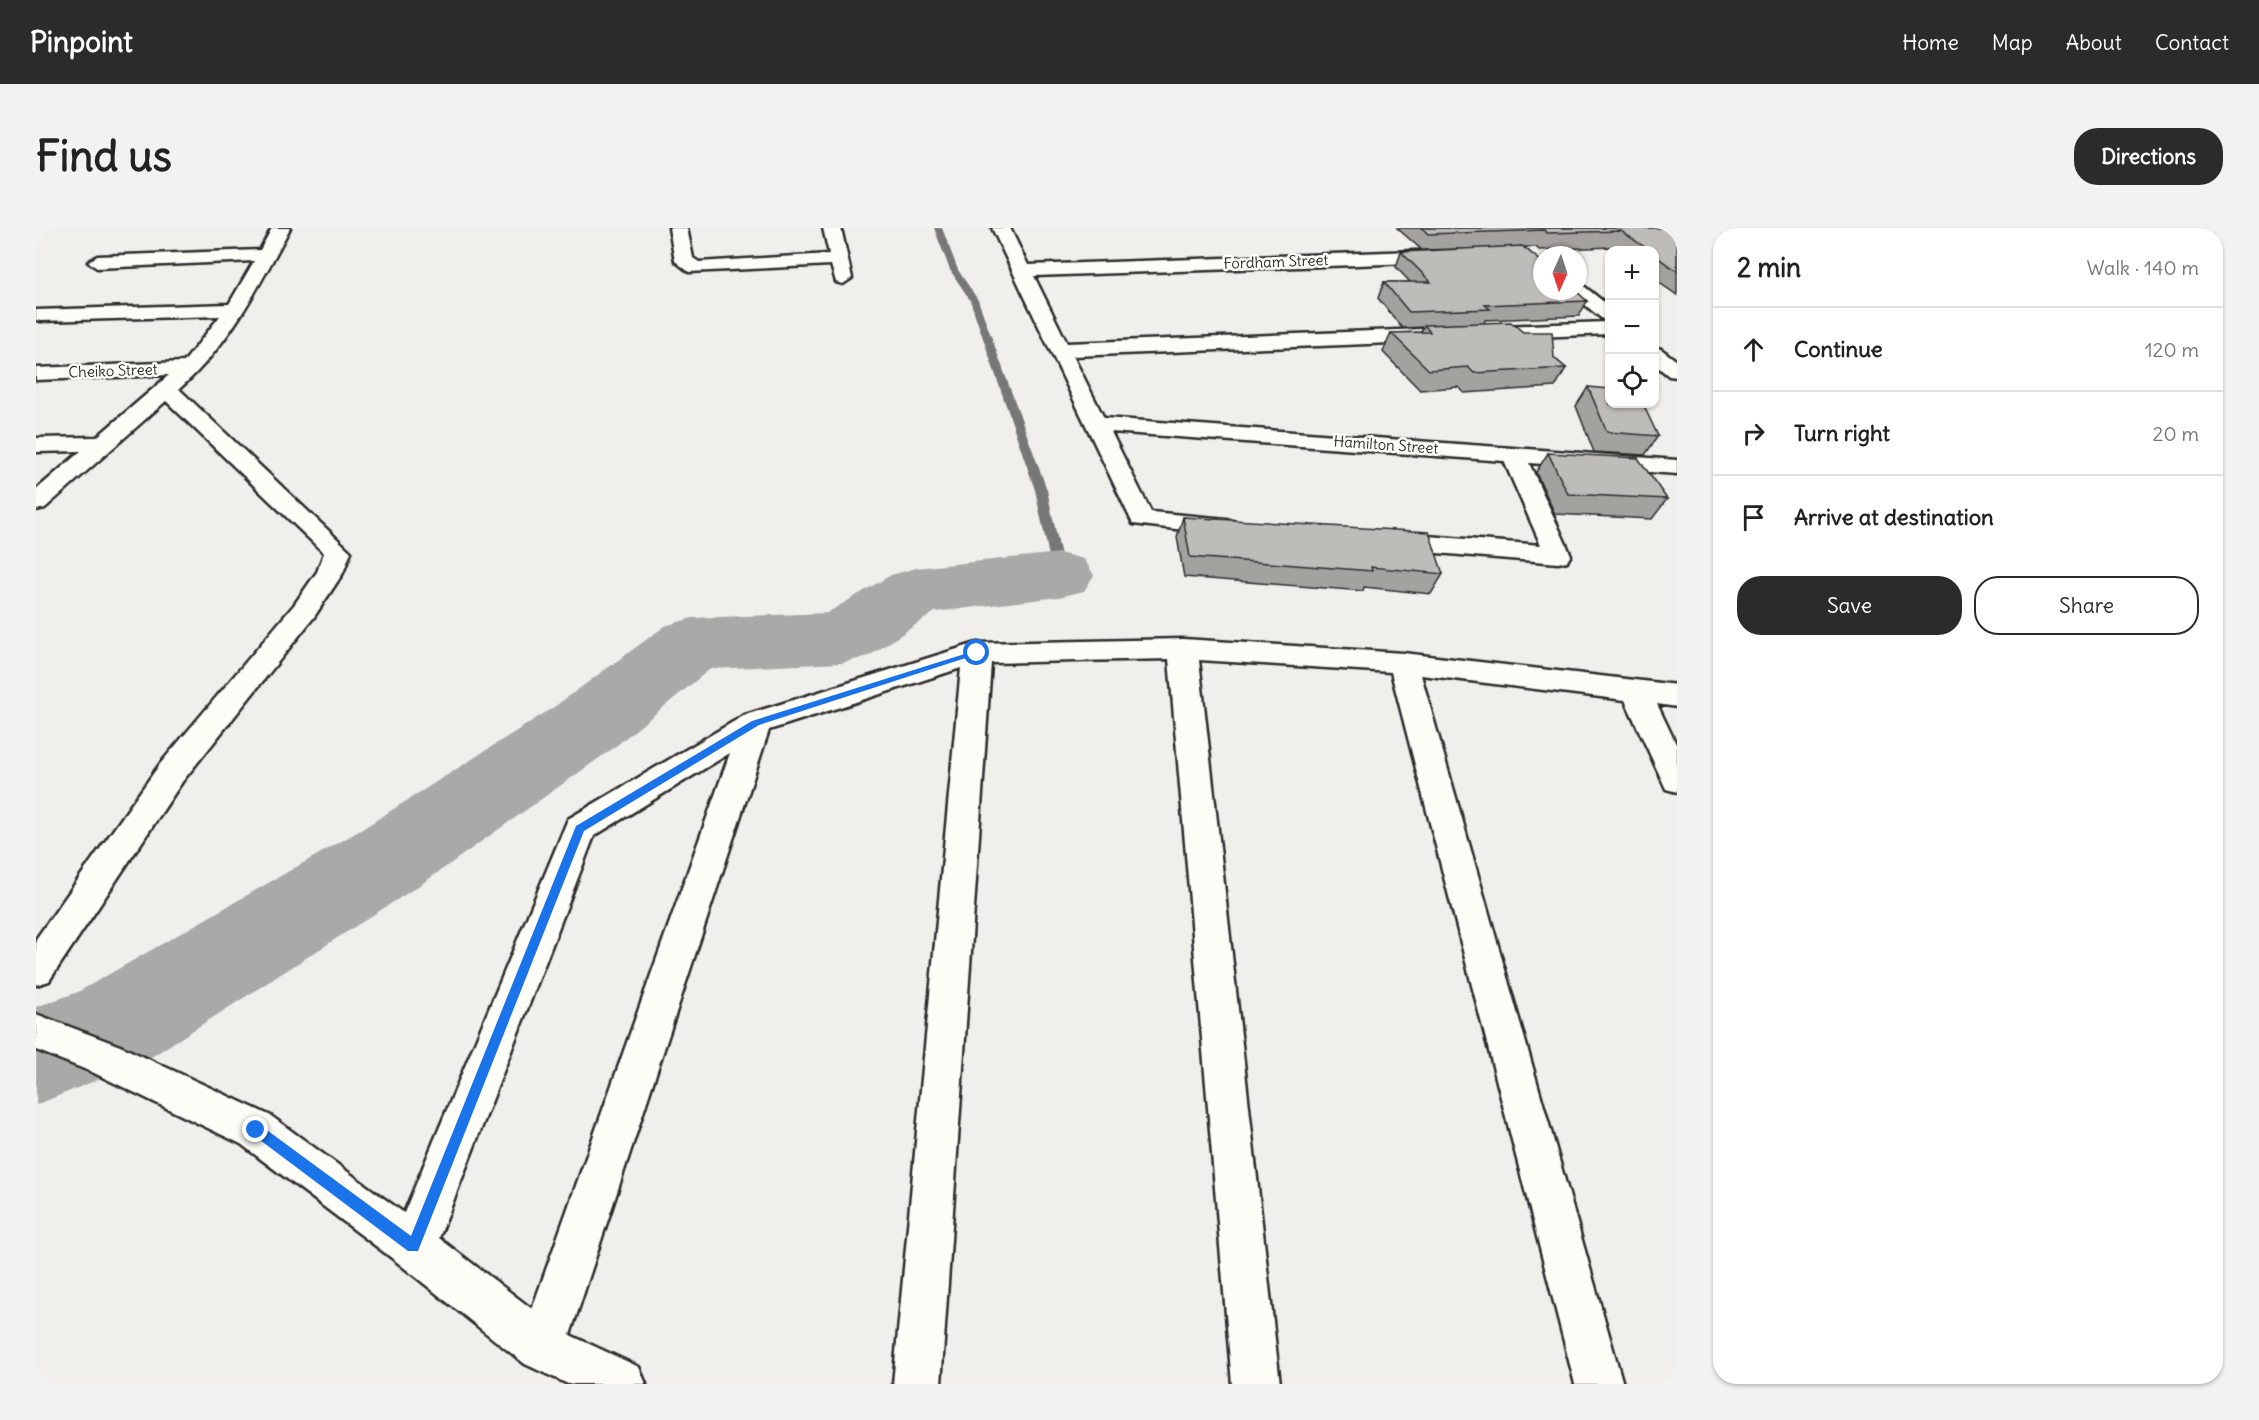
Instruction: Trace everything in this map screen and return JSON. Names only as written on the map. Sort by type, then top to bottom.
[{"type":"street","points":[[36,503],[190,368],[236,310],[281,228]]},
{"type":"street","points":[[678,228],[684,261],[696,268],[838,259]]},
{"type":"street","points":[[832,228],[843,278]]},
{"type":"street","points":[[1001,228],[1142,519],[1249,529]]},
{"type":"street","points":[[97,262],[266,255]]},
{"type":"street","name":"Fordham Street","points":[[1022,272],[1459,256]]},
{"type":"street","points":[[1587,298],[1605,313]]},
{"type":"street","points":[[41,315],[236,310]]},
{"type":"street","points":[[1059,350],[1605,328]]},
{"type":"street","points":[[1655,354],[1677,371]]},
{"type":"street","name":"Cheiko Street","points":[[36,374],[190,368]]},
{"type":"street","points":[[36,969],[171,773],[304,611],[330,573],[338,552],[209,427],[166,389]]},
{"type":"street","name":"Hamilton Street","points":[[1095,423],[1677,467]]},
{"type":"street","points":[[36,445],[103,444]]},
{"type":"street","points":[[1368,539],[1558,555],[1513,454]]},
{"type":"street","points":[[1183,649],[1256,1384]]},
{"type":"street","points":[[413,1246],[580,828],[756,723],[977,653],[1183,649],[1403,663],[1677,696]]},
{"type":"street","points":[[917,1384],[977,653]]},
{"type":"street","points":[[1403,663],[1599,1384]]},
{"type":"street","points":[[1636,692],[1677,780]]},
{"type":"street","points":[[542,1347],[756,723]]},
{"type":"street","points":[[36,1032],[106,1059],[256,1130],[413,1246],[542,1347],[622,1384]]},
{"type":"building","points":[[1422,228],[1677,228],[1677,271],[1659,258],[1659,246],[1643,246],[1621,231],[1547,233],[1544,230],[1428,234]]},
{"type":"building","points":[[1522,246],[1533,255],[1533,300],[1587,301],[1485,305],[1490,309],[1409,312],[1384,282],[1431,282],[1401,252]]},
{"type":"building","points":[[1511,322],[1523,332],[1552,332],[1554,358],[1566,368],[1474,373],[1468,367],[1429,370],[1391,333],[1430,332],[1424,325]]},
{"type":"building","points":[[1588,387],[1605,389],[1605,408],[1645,408],[1658,436],[1607,432]]},
{"type":"building","points":[[1548,453],[1638,458],[1667,499],[1568,494]]},
{"type":"building","points":[[1183,517],[1429,532],[1443,574],[1371,567],[1372,571],[1190,557]]},
{"type":"waterway","points":[[938,228],[954,270],[974,300],[1041,490],[1059,575]]},
{"type":"waterway","points":[[36,1056],[112,1026],[391,857],[583,728],[692,644],[842,638],[916,591],[1059,575]]},
{"type":"route","points":[[256,1130],[413,1246],[580,828],[756,723],[977,653]]}]
